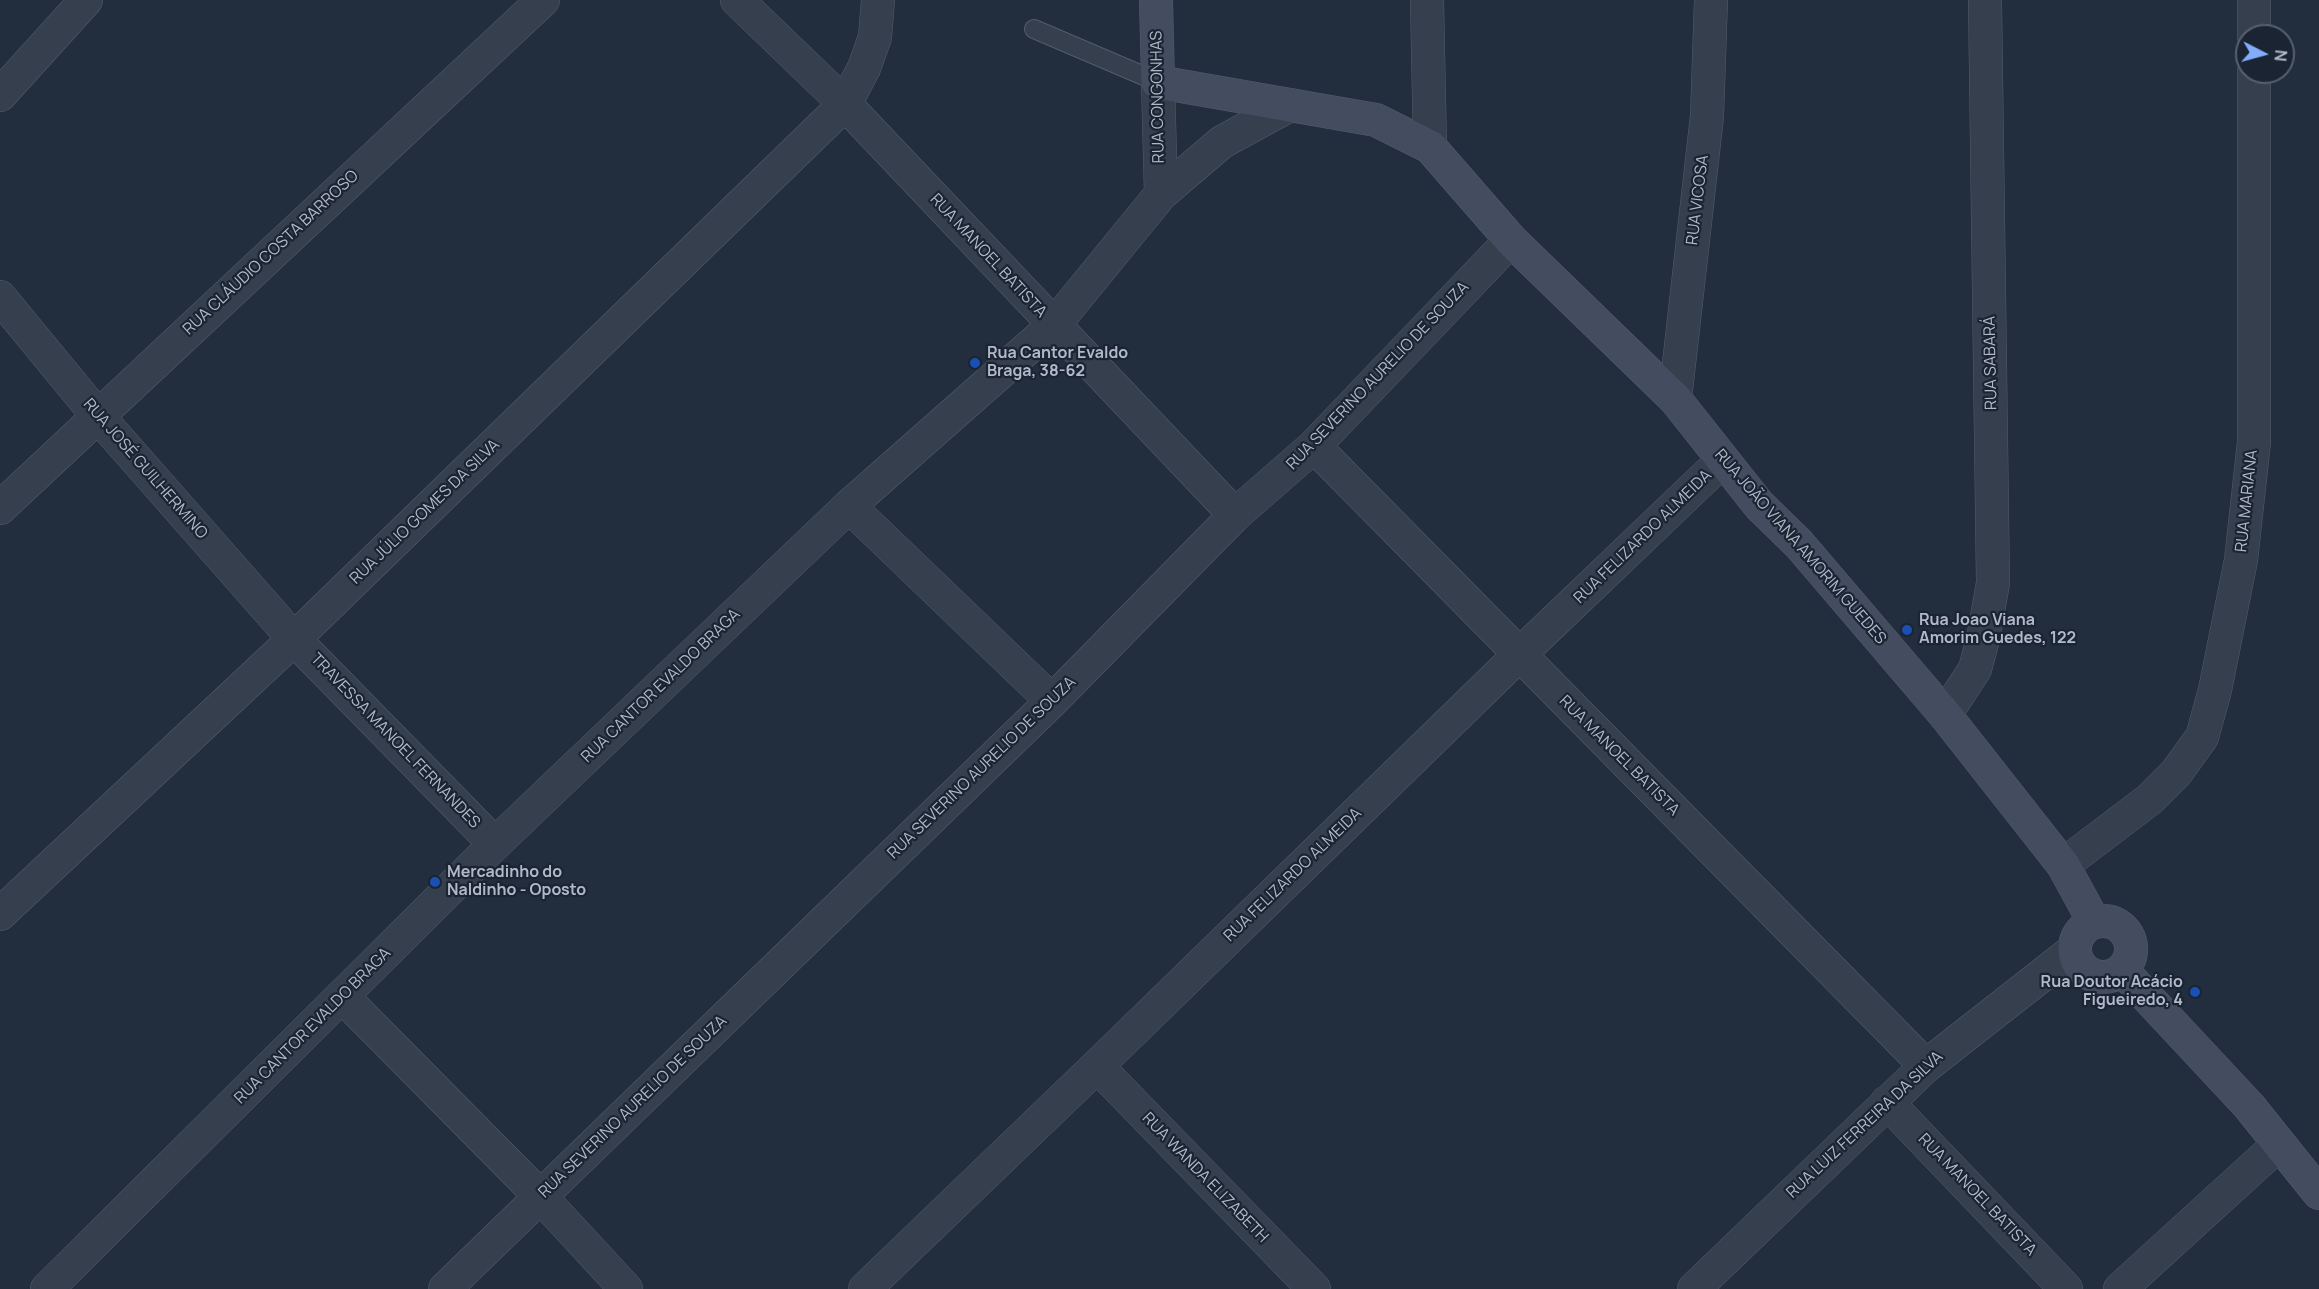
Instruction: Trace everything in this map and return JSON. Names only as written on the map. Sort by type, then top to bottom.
[{"type":"street","points":[[0,95],[86,0]]},
{"type":"street","name":"RUA CLÁUDIO COSTA BARROSO","points":[[0,508],[543,0]]},
{"type":"street","name":"RUA MANOEL BATISTA","points":[[737,0],[845,104],[1235,515]]},
{"type":"street","name":"RUA JÚLIO GOMES DA SILVA","points":[[0,914],[294,639],[845,104],[864,68],[875,36],[878,0]]},
{"type":"street","name":"RUA CONGONHAS","points":[[1156,0],[1161,194]]},
{"type":"street","points":[[1427,0],[1430,147]]},
{"type":"street","name":"RUA VICOSA","points":[[1675,399],[1707,116],[1711,0]]},
{"type":"street","name":"RUA SABARÁ","points":[[1946,716],[1975,669],[1993,583],[1985,0]]},
{"type":"street","points":[[2254,0],[2254,24]]},
{"type":"street","name":"RUA JOÃO VIANA AMORIM GUEDES","points":[[1158,82],[1376,120],[1430,147],[1511,240],[1675,399],[1759,505],[1799,544],[1946,716],[2063,865],[2094,922]]},
{"type":"street","name":"RUA MARIANA","points":[[2063,865],[2150,799],[2176,773],[2202,737],[2215,690],[2241,560],[2254,442],[2254,84]]},
{"type":"street","name":"RUA CANTOR EVALDO BRAGA","points":[[47,1289],[495,844],[849,506],[1054,325],[1161,194],[1222,142],[1290,105]]},
{"type":"street","name":"RUA SEVERINO AURELIO DE SOUZA","points":[[445,1289],[1052,701],[1235,515],[1314,446],[1511,240]]},
{"type":"street","name":"RUA JOSÉ GUILHERMINO","points":[[0,297],[97,415],[294,639]]},
{"type":"street","name":"RUA MANOEL BATISTA","points":[[1314,446],[1926,1066]]},
{"type":"street","name":"RUA FELIZARDO ALMEIDA","points":[[865,1289],[1722,461]]},
{"type":"street","points":[[849,506],[1052,701]]},
{"type":"street","name":"TRAVESSA MANOEL FERNANDES","points":[[294,639],[495,844]]},
{"type":"street","points":[[2094,922],[2113,923],[2127,935],[2131,954],[2122,970],[2105,978],[2088,973],[2080,967],[2074,950],[2080,933],[2094,922]]},
{"type":"street","name":"RUA LUIZ FERREIRA DA SILVA","points":[[1694,1289],[1926,1066],[2074,950]]},
{"type":"street","points":[[2122,970],[2249,1106],[2319,1193]]},
{"type":"street","points":[[343,997],[540,1196],[626,1289]]},
{"type":"street","name":"RUA WANDA ELIZABETH","points":[[1097,1066],[1302,1285]]},
{"type":"street","name":"RUA MANOEL BATISTA","points":[[1887,1102],[2066,1289]]},
{"type":"street","points":[[2120,1289],[2279,1144]]},
{"type":"lane","points":[[1034,29],[1158,82]]},
{"type":"place","name":"Rua Cantor Evaldo Braga, 38-62","points":[[975,363]]},
{"type":"place","name":"Rua Joao Viana Amorim Guedes, 122","points":[[1907,630]]},
{"type":"place","name":"Mercadinho do Naldinho - Oposto","points":[[435,882]]},
{"type":"place","name":"Rua Doutor Acácio Figueiredo, 4","points":[[2195,992]]}]
